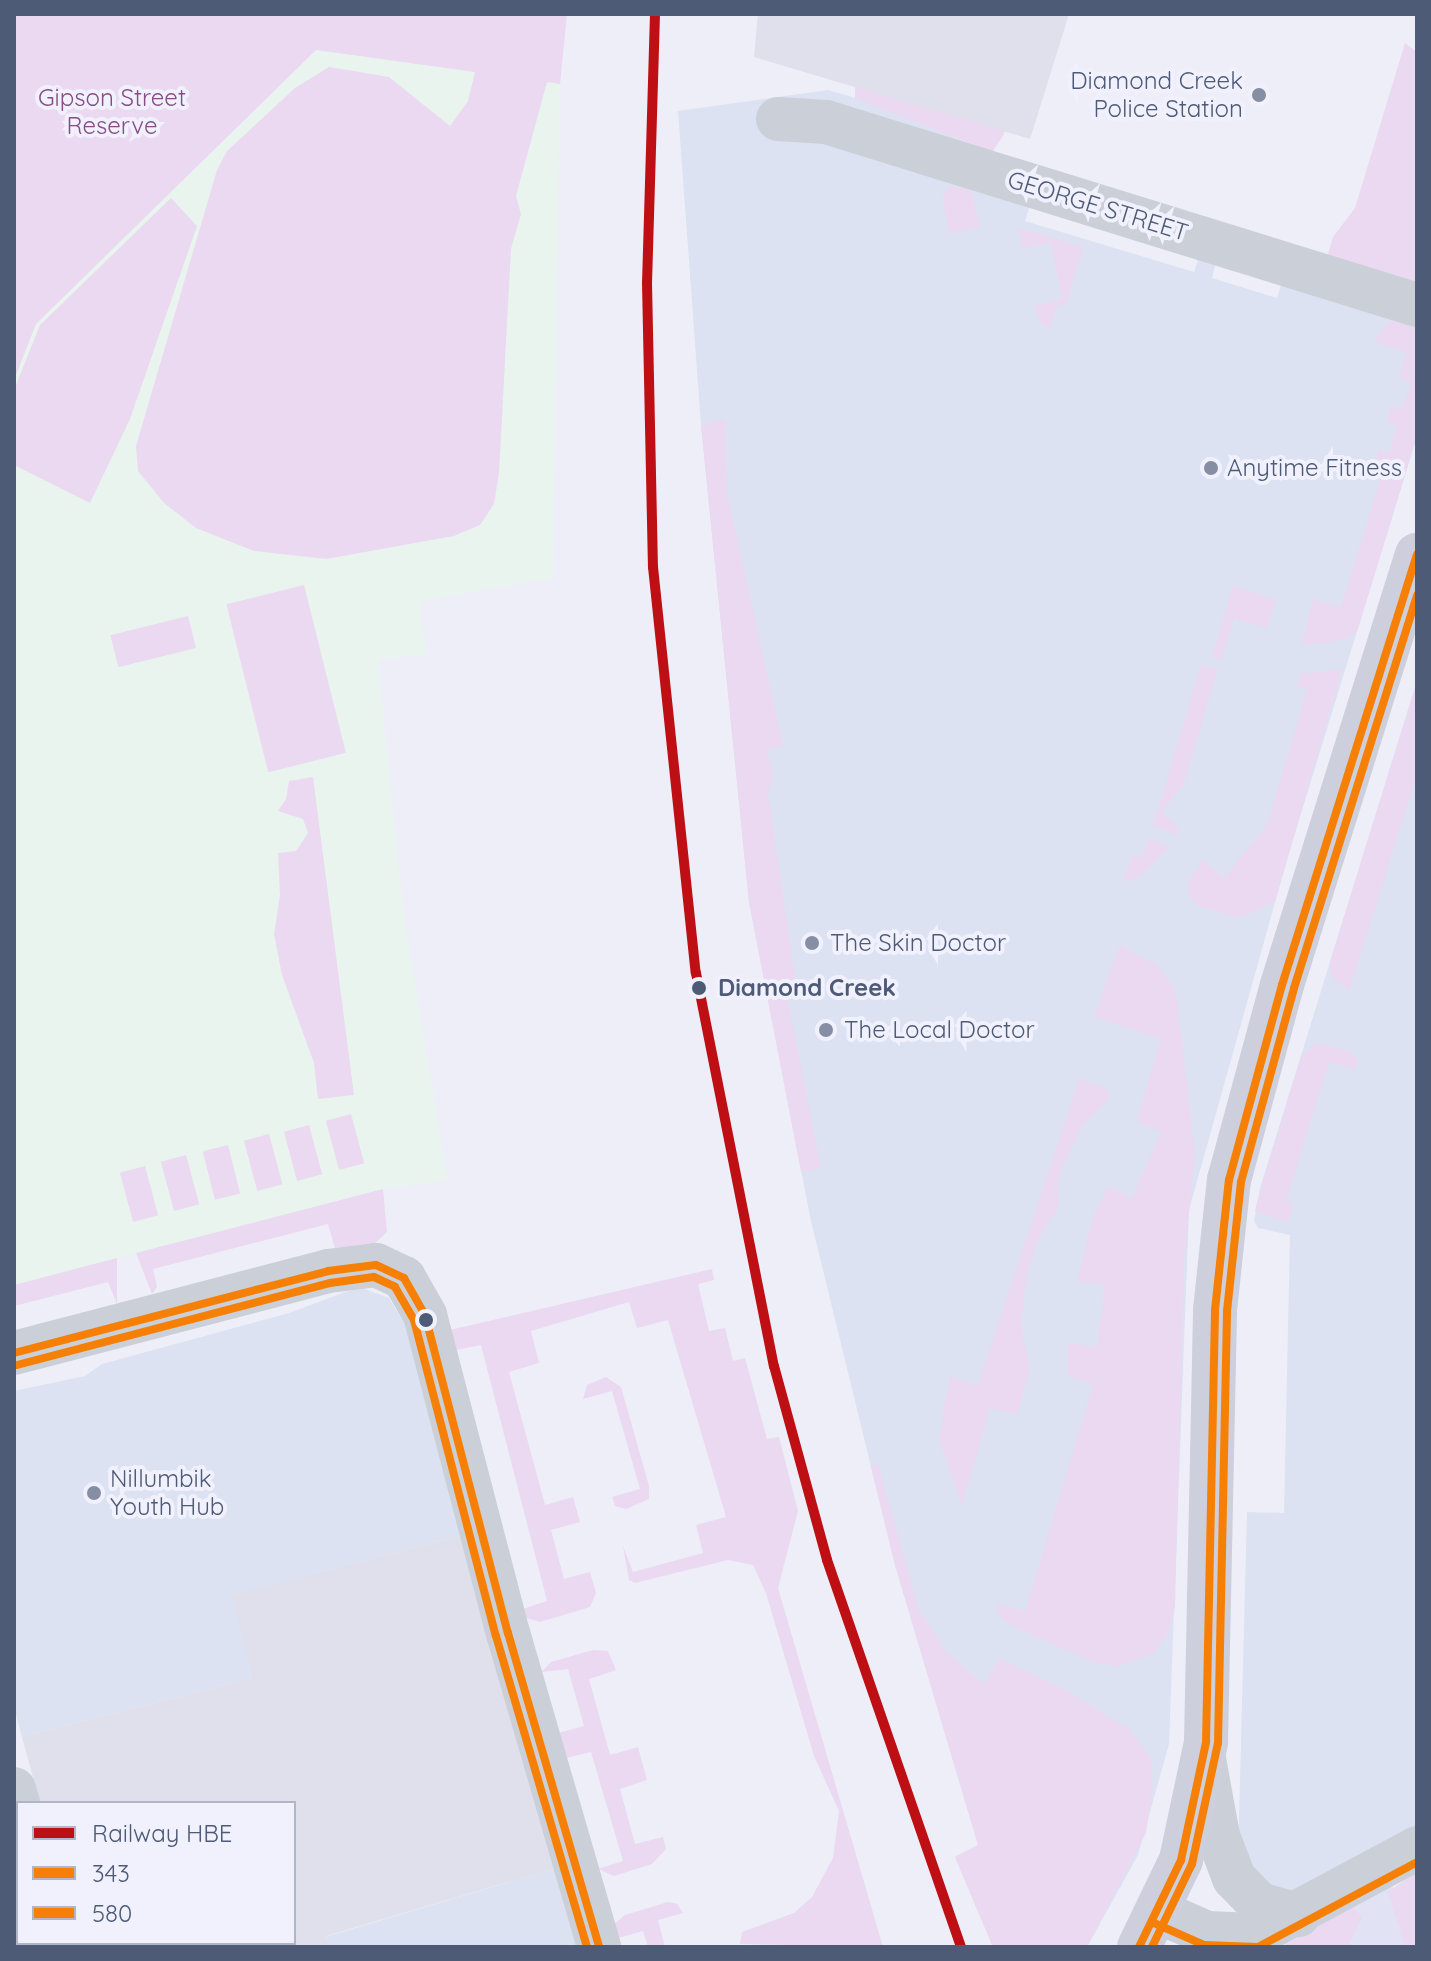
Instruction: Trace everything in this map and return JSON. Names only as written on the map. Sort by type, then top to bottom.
[{"type":"main road","points":[[1149,1929],[1193,1820],[1204,1759],[1212,1622],[1215,1310],[1229,1180],[1282,985],[1417,555]]},
{"type":"street","name":"GEORGE STREET","points":[[778,119],[855,130],[1417,305]]},
{"type":"street","points":[[14,1353],[328,1271],[376,1265],[404,1278],[425,1315],[504,1619],[599,1947]]},
{"type":"street","points":[[1204,1759],[1218,1836],[1234,1878],[1259,1904],[1298,1915]]},
{"type":"street","points":[[1149,1929],[1226,1942],[1268,1931],[1417,1848]]},
{"type":"shaded area","points":[[758,14],[1069,14],[1030,139],[754,57]]},
{"type":"shaded area","points":[[316,49],[560,84],[553,578],[422,601],[419,605],[427,654],[378,660],[403,909],[447,1180],[383,1189],[14,1285],[14,380],[36,324]]},
{"type":"shaded area","points":[[828,90],[876,104],[999,156],[1030,205],[1025,221],[1194,272],[1199,257],[1216,262],[1212,278],[1277,298],[1282,282],[1417,328],[1417,436],[1288,856],[1189,1210],[1169,1744],[1138,1855],[1087,1947],[993,1947],[955,1857],[978,1845],[895,1565],[811,1221],[749,902],[701,425],[678,111]]},
{"type":"shaded area","points":[[1417,681],[1417,1826],[1306,1888],[1276,1895],[1238,1857],[1247,1512],[1284,1513],[1290,1235],[1258,1228],[1254,1221],[1260,1188]]},
{"type":"shaded area","points":[[359,1287],[389,1298],[407,1328],[460,1536],[233,1595],[252,1678],[22,1737],[14,1707],[14,1391],[85,1376],[102,1364],[289,1313]]},
{"type":"shaded area","points":[[460,1536],[556,1868],[326,1936],[329,1947],[81,1947],[296,1945],[296,1801],[39,1801],[22,1737],[252,1678],[232,1595]]},
{"type":"shaded area","points":[[556,1868],[579,1947],[329,1947],[325,1937]]},
{"type":"shaded area","points":[[1392,1885],[1417,1947],[1281,1947]]},
{"type":"green space","name":"Gipson Street Reserve","points":[[14,14],[567,14],[560,84],[547,82],[516,196],[521,214],[511,249],[499,473],[494,504],[480,525],[454,536],[326,559],[254,551],[196,528],[164,503],[138,471],[136,446],[217,170],[227,151],[295,88],[329,67],[389,77],[450,126],[468,101],[475,72],[316,50],[36,324],[14,380]]},
{"type":"green space","points":[[1405,43],[1417,52],[1417,284],[1327,257],[1333,237],[1355,208]]},
{"type":"green space","points":[[855,87],[1005,131],[992,152],[855,98]]},
{"type":"green space","points":[[951,186],[971,189],[980,227],[949,234],[942,195]]},
{"type":"green space","points":[[171,198],[197,226],[130,419],[90,503],[14,465],[14,390],[40,325]]},
{"type":"green space","points":[[1019,228],[1083,247],[1065,306],[1058,304],[1050,330],[1039,321],[1034,306],[1062,299],[1051,243],[1022,248]]},
{"type":"green space","points":[[1400,319],[1417,328],[1417,436],[1357,632],[1344,640],[1302,645],[1313,599],[1341,607],[1384,468],[1374,465],[1379,450],[1389,452],[1397,426],[1387,422],[1391,406],[1402,409],[1411,382],[1399,378],[1406,352],[1374,342],[1387,323]]},
{"type":"green space","points":[[725,419],[727,493],[783,746],[767,750],[773,775],[768,793],[798,998],[788,1001],[821,1168],[801,1172],[749,902],[701,425]]},
{"type":"green space","points":[[304,585],[346,753],[268,772],[226,604]]},
{"type":"green space","points":[[1233,586],[1276,600],[1267,628],[1234,618],[1221,660],[1212,657]]},
{"type":"green space","points":[[188,616],[196,648],[118,667],[110,635]]},
{"type":"green space","points":[[1201,665],[1218,669],[1183,786],[1162,811],[1178,828],[1177,836],[1153,825]]},
{"type":"green space","points":[[1342,669],[1275,902],[1239,918],[1198,906],[1189,896],[1188,881],[1203,860],[1224,878],[1267,825],[1307,690],[1297,686],[1301,674]]},
{"type":"green space","points":[[1417,681],[1417,774],[1349,991],[1331,976],[1330,962]]},
{"type":"green space","points":[[313,777],[354,1095],[318,1099],[314,1063],[282,975],[274,934],[280,895],[278,853],[296,851],[308,833],[303,819],[278,811],[286,799],[289,781]]},
{"type":"green space","points":[[1149,838],[1170,847],[1142,875],[1123,883],[1132,855],[1142,858]]},
{"type":"green space","points":[[1120,945],[1158,966],[1176,992],[1195,1155],[1184,1260],[1175,1607],[1169,1632],[1153,1654],[1118,1666],[1095,1663],[1012,1626],[1000,1616],[996,1604],[1025,1611],[1093,1385],[1068,1376],[1068,1343],[1097,1347],[1105,1285],[1077,1281],[1093,1217],[1107,1187],[1132,1198],[1161,1132],[1137,1121],[1161,1039],[1094,1017]]},
{"type":"green space","points":[[1316,1043],[1348,1051],[1358,1059],[1356,1070],[1329,1062],[1286,1201],[1293,1204],[1288,1222],[1255,1212],[1301,1057]]},
{"type":"green space","points":[[1079,1079],[1106,1088],[1109,1099],[1082,1126],[1059,1175],[1058,1208],[1038,1239],[1026,1278],[1021,1327],[1030,1369],[1017,1415],[990,1408],[962,1506],[939,1440],[946,1395],[951,1377],[978,1385]]},
{"type":"green space","points":[[351,1114],[364,1163],[339,1170],[326,1121]]},
{"type":"green space","points":[[309,1125],[322,1174],[297,1181],[284,1132]]},
{"type":"green space","points":[[269,1134],[282,1184],[257,1191],[244,1141]]},
{"type":"green space","points":[[228,1145],[240,1194],[215,1200],[203,1151]]},
{"type":"green space","points":[[186,1155],[199,1204],[174,1211],[161,1162]]},
{"type":"green space","points":[[145,1166],[158,1215],[133,1222],[120,1173]]},
{"type":"green space","points":[[383,1189],[387,1232],[373,1245],[336,1252],[328,1224],[153,1269],[157,1287],[152,1294],[136,1253]]},
{"type":"green space","points":[[117,1258],[117,1304],[108,1282],[14,1306],[14,1285]]},
{"type":"green space","points":[[712,1269],[714,1280],[698,1284],[709,1331],[725,1328],[733,1361],[745,1358],[767,1439],[779,1437],[798,1511],[778,1588],[883,1947],[740,1944],[742,1932],[794,1913],[812,1897],[833,1858],[839,1811],[814,1756],[766,1593],[753,1565],[728,1560],[635,1583],[629,1580],[623,1546],[633,1572],[703,1553],[696,1525],[726,1517],[668,1320],[637,1328],[629,1302],[531,1331],[539,1363],[509,1372],[545,1505],[573,1497],[580,1522],[551,1530],[564,1579],[590,1572],[596,1593],[590,1607],[540,1622],[526,1618],[523,1609],[547,1601],[481,1345],[456,1350],[450,1330]]},
{"type":"green space","points":[[606,1377],[621,1387],[649,1486],[649,1499],[626,1509],[615,1506],[612,1497],[640,1489],[612,1391],[583,1399],[587,1385]]},
{"type":"green space","points":[[878,1464],[919,1610],[948,1654],[984,1684],[1000,1659],[1064,1689],[1130,1730],[1151,1759],[1153,1787],[1146,1833],[1087,1947],[993,1947],[955,1857],[978,1845],[895,1565],[871,1467]]},
{"type":"green space","points":[[593,1650],[608,1651],[616,1670],[589,1679],[610,1755],[638,1747],[647,1780],[620,1789],[635,1844],[663,1837],[666,1849],[652,1864],[614,1876],[598,1869],[623,1861],[591,1752],[566,1758],[558,1733],[584,1726],[568,1669],[541,1672],[551,1662]]},
{"type":"green space","points":[[14,1866],[16,1945],[36,1947],[14,1947]]},
{"type":"green space","points":[[1417,1871],[1417,1947],[1405,1947],[1388,1892]]},
{"type":"green space","points":[[668,1902],[677,1904],[683,1913],[658,1920],[665,1947],[648,1947],[643,1931],[618,1938],[614,1924],[625,1915]]},
{"type":"green space","points":[[1352,1907],[1362,1917],[1348,1947],[1281,1947]]},
{"type":"rail line","name":"HBE","points":[[655,14],[647,283],[653,567],[696,973],[774,1366],[827,1560],[961,1947]]},
{"type":"transit line","name":"343","points":[[1139,1947],[1181,1860],[1206,1742],[1215,1310],[1229,1180],[1282,985],[1417,555]]},
{"type":"transit line","name":"580","points":[[1152,1947],[1192,1864],[1218,1743],[1227,1311],[1241,1182],[1294,988],[1417,595]]},
{"type":"transit line","name":"343","points":[[14,1353],[328,1271],[376,1265],[404,1278],[425,1315],[508,1633],[599,1947]]},
{"type":"transit line","name":"580","points":[[17,1365],[330,1283],[374,1277],[395,1287],[414,1320],[496,1636],[587,1947]]},
{"type":"transit line","name":"580","points":[[1154,1923],[1204,1945],[1258,1947],[1417,1862]]},
{"type":"place","name":"Diamond Creek Police Station","points":[[1259,95]]},
{"type":"place","name":"Anytime Fitness","points":[[1211,468]]},
{"type":"place","name":"The Skin Doctor","points":[[812,943]]},
{"type":"place","name":"Diamond Creek","points":[[699,988]]},
{"type":"place","name":"The Local Doctor","points":[[826,1030]]},
{"type":"place","name":"Nillumbik Youth Hub","points":[[94,1493]]}]
